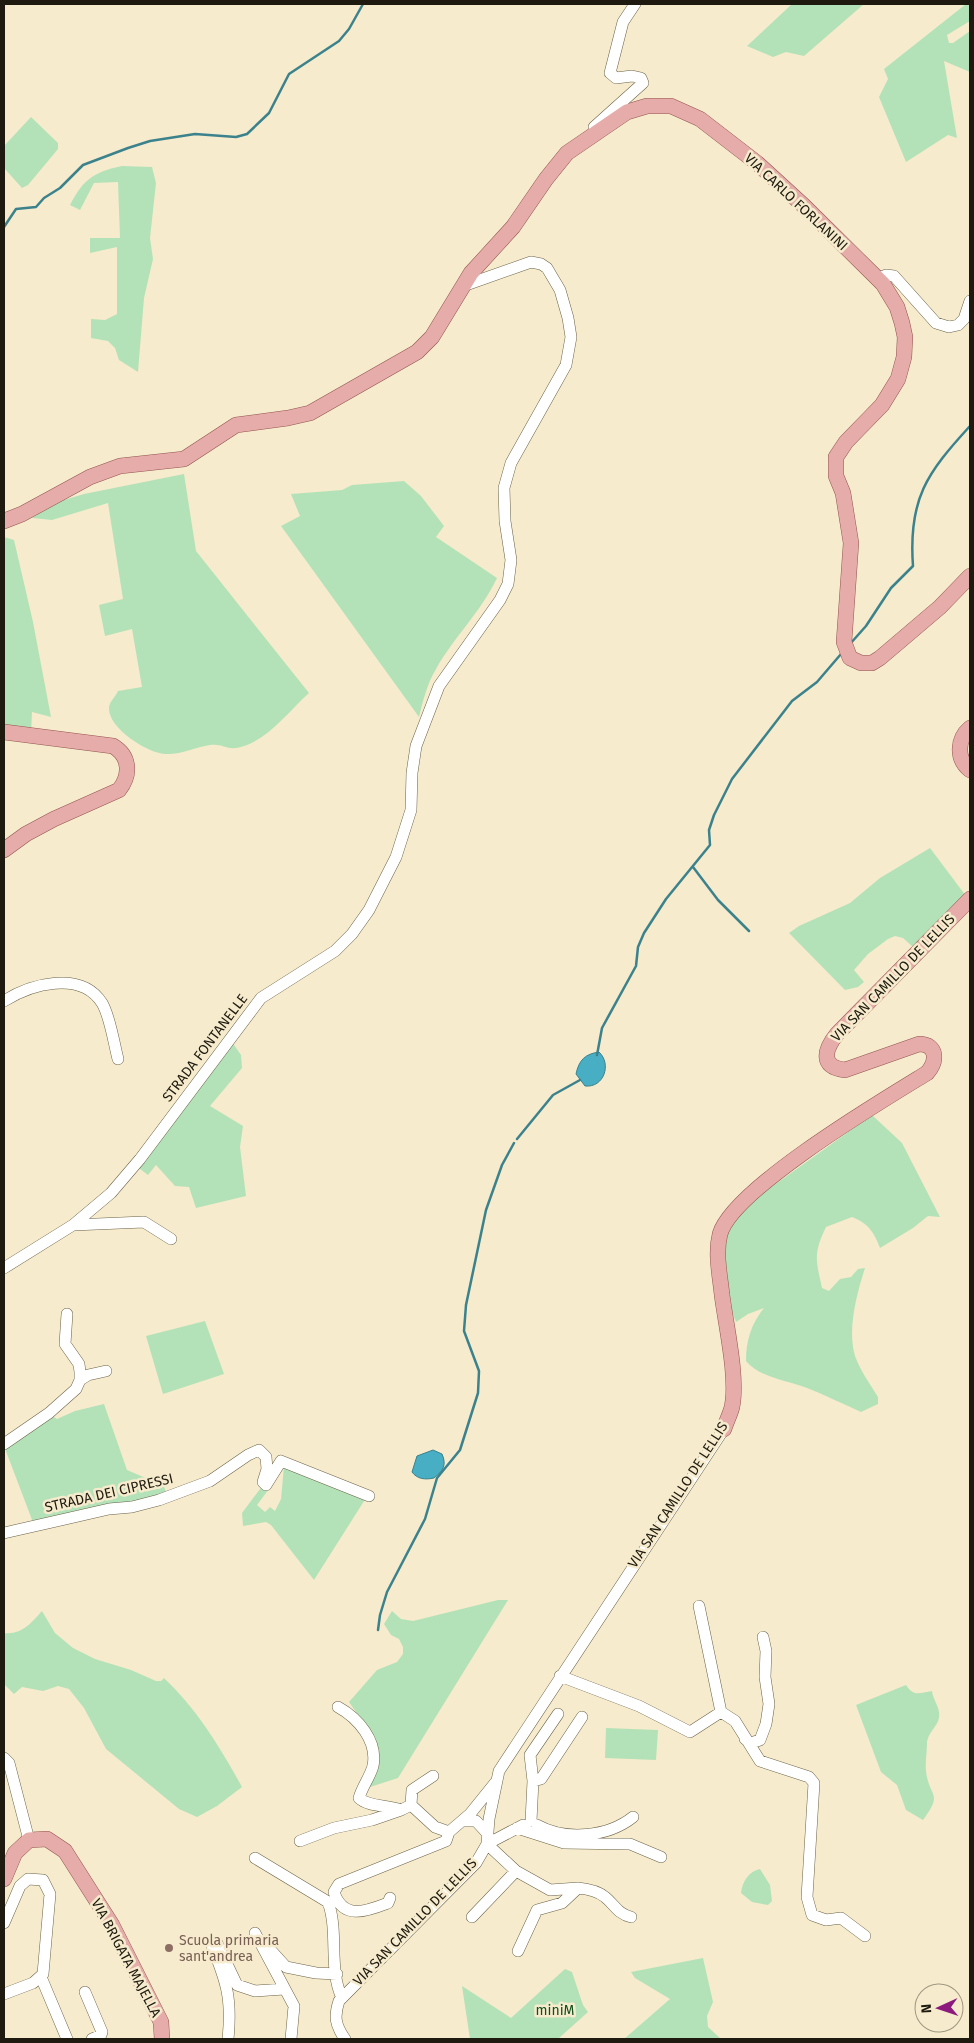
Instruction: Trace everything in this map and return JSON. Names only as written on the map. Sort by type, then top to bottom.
[{"type":"main road","name":"VIA CARLO FORLANINI","points":[[4,520],[22,514],[90,476],[120,466],[184,459],[236,425],[310,413],[417,352],[432,336],[471,273],[513,227],[567,153],[626,112],[647,106],[671,106],[690,113],[756,163],[804,206],[883,284],[896,307],[902,323],[905,337],[904,357],[898,379],[882,405],[846,442],[836,457],[836,476],[843,493],[851,543],[844,642],[846,652],[861,663],[876,661],[940,607],[970,576]]},
{"type":"main road","points":[[970,728],[962,738],[960,749],[963,762],[970,770]]},
{"type":"main road","points":[[4,732],[113,746],[122,751],[128,767],[124,783],[119,790],[54,818],[26,834],[4,850]]},
{"type":"main road","name":"VIA SAN CAMILLO DE LELLIS","points":[[724,1429],[732,1407],[733,1381],[717,1257],[720,1234],[729,1216],[746,1198],[838,1128],[927,1073],[932,1068],[935,1061],[934,1054],[931,1047],[925,1044],[919,1044],[846,1070],[835,1069],[828,1063],[826,1054],[828,1044],[837,1034],[970,899]]},
{"type":"main road","name":"VIA BRIGATA MAJELLA","points":[[29,1840],[47,1839],[64,1851],[112,1925],[161,2022],[162,2039]]},
{"type":"main road","points":[[4,1879],[15,1853],[29,1840]]},
{"type":"street","points":[[592,135],[594,127],[643,83],[641,78],[636,76],[616,78],[610,73],[623,22],[635,4]]},
{"type":"street","name":"STRADA FONTANELLE","points":[[4,1268],[73,1225],[111,1193],[140,1159],[261,998],[292,981],[335,951],[352,934],[369,910],[396,858],[411,810],[412,772],[416,746],[439,686],[500,600],[508,584],[511,560],[505,521],[504,488],[512,463],[566,364],[571,337],[560,290],[547,268],[541,264],[531,262],[463,286]]},
{"type":"street","points":[[876,279],[886,275],[894,276],[936,323],[949,327],[958,325],[964,319],[970,301]]},
{"type":"street","points":[[4,1001],[47,984],[72,984],[89,990],[102,1004],[118,1059]]},
{"type":"street","name":"STRADA FONTANELLE","points":[[73,1225],[144,1222],[171,1239]]},
{"type":"street","points":[[4,1444],[48,1413],[76,1389],[80,1380],[79,1364],[65,1344],[67,1314]]},
{"type":"street","points":[[80,1380],[88,1375],[106,1371]]},
{"type":"street","name":"VIA SAN CAMILLO DE LELLIS","points":[[345,2039],[339,2030],[334,2016],[342,1998],[476,1863],[487,1839],[489,1815],[499,1770],[724,1429]]},
{"type":"street","name":"STRADA DEI CIPRESSI","points":[[4,1532],[109,1508],[132,1506],[159,1500],[210,1481],[248,1455],[259,1450],[266,1457],[267,1469],[264,1482],[266,1485],[282,1461],[369,1496]]},
{"type":"street","points":[[699,1606],[721,1712],[735,1721],[760,1761],[809,1777],[814,1784],[807,1897],[812,1915],[826,1920],[841,1918],[865,1936]]},
{"type":"street","points":[[745,1739],[751,1743],[760,1740],[766,1724],[769,1704],[765,1677],[766,1651],[762,1637]]},
{"type":"street","points":[[560,1676],[639,1706],[690,1732],[721,1712]]},
{"type":"street","points":[[338,1707],[352,1714],[362,1726],[374,1754],[372,1768],[359,1798],[363,1803],[406,1807],[435,1827],[450,1832]]},
{"type":"street","points":[[558,1714],[530,1755],[533,1782],[531,1821],[543,1828],[582,1835],[604,1833],[624,1825],[634,1817]]},
{"type":"street","points":[[533,1782],[541,1779],[582,1717]]},
{"type":"street","points":[[4,1758],[9,1763],[29,1840]]},
{"type":"street","points":[[300,1841],[334,1828],[372,1820],[406,1807],[412,1790],[433,1776]]},
{"type":"street","name":"VIA SAN CAMILLO DE LELLIS","points":[[390,1898],[388,1903],[359,1912],[346,1910],[337,1902],[334,1892],[339,1884],[446,1841],[450,1832],[466,1817],[496,1782]]},
{"type":"street","points":[[466,1817],[489,1815]]},
{"type":"street","name":"VIA SAN CAMILLO DE LELLIS","points":[[466,1817],[476,1821],[487,1839],[516,1872],[550,1890],[578,1888]]},
{"type":"street","name":"VIA SAN CAMILLO DE LELLIS","points":[[487,1839],[531,1821]]},
{"type":"street","points":[[517,1828],[564,1843],[630,1844],[661,1857]]},
{"type":"street","name":"VIA SAN CAMILLO DE LELLIS","points":[[255,1858],[328,1902],[332,1913],[337,1974],[342,1998]]},
{"type":"street","points":[[472,1917],[516,1872]]},
{"type":"street","points":[[4,1923],[20,1886],[28,1879],[43,1880],[50,1894],[46,1960],[41,1977],[33,1983],[4,1994]]},
{"type":"street","points":[[518,1951],[537,1910],[562,1903],[578,1888],[592,1890],[605,1897],[621,1915],[631,1917]]},
{"type":"street","points":[[291,2039],[294,2006],[256,1935],[286,1967],[316,1973],[337,1974]]},
{"type":"street","points":[[228,2039],[231,2011],[229,1996],[226,1981],[212,1946],[217,1943],[237,1985],[255,1991],[284,1989]]},
{"type":"street","points":[[41,1977],[67,2039]]},
{"type":"street","points":[[85,1992],[102,2032],[101,2036],[92,2039]]},
{"type":"green space","points":[[792,4],[864,4],[804,56],[786,52],[773,57],[747,46]]},
{"type":"green space","points":[[966,4],[970,4],[970,21],[947,35],[949,43],[953,43],[970,31],[970,72],[944,61],[957,138],[948,135],[906,162],[879,97],[888,79],[884,69]]},
{"type":"green space","points":[[31,117],[58,143],[58,149],[28,185],[22,188],[4,168],[4,146]]},
{"type":"green space","points":[[122,166],[152,167],[156,183],[150,238],[153,259],[144,298],[138,372],[119,360],[115,348],[108,341],[91,338],[91,319],[105,320],[117,314],[117,247],[90,253],[90,238],[120,238],[118,182],[94,183],[80,210],[70,205],[90,178],[103,171]]},
{"type":"green space","points":[[184,474],[196,551],[309,693],[273,729],[247,745],[230,748],[210,745],[165,754],[157,753],[130,738],[110,716],[109,706],[118,691],[142,687],[132,629],[105,636],[99,605],[123,599],[108,503],[52,520],[32,518],[57,502],[84,494]]},
{"type":"green space","points":[[404,481],[421,496],[444,526],[436,537],[497,578],[483,602],[436,669],[428,687],[419,717],[281,526],[300,516],[291,494],[342,490],[352,485]]},
{"type":"green space","points":[[4,537],[14,540],[33,622],[51,717],[32,712],[31,734],[4,729]]},
{"type":"green space","points":[[930,848],[966,896],[913,947],[903,938],[895,936],[868,954],[854,970],[864,982],[858,987],[845,990],[789,933],[799,926],[850,903],[880,878]]},
{"type":"green space","points":[[232,1042],[241,1055],[242,1068],[210,1106],[243,1126],[240,1147],[246,1196],[196,1208],[189,1187],[175,1186],[156,1165],[148,1175],[136,1166]]},
{"type":"green space","points":[[872,1115],[902,1143],[940,1217],[928,1216],[913,1228],[880,1248],[870,1229],[852,1217],[826,1227],[822,1236],[817,1257],[822,1288],[829,1291],[840,1279],[851,1277],[858,1269],[865,1268],[854,1311],[853,1345],[855,1356],[865,1377],[878,1397],[878,1404],[861,1412],[807,1388],[766,1375],[746,1361],[750,1333],[764,1308],[748,1314],[736,1322],[726,1288],[723,1250],[729,1227],[742,1208]]},
{"type":"green space","points":[[205,1321],[224,1374],[163,1394],[146,1336]]},
{"type":"green space","points":[[104,1404],[127,1470],[148,1479],[160,1475],[167,1495],[34,1525],[4,1446],[49,1414],[57,1419],[75,1411]]},
{"type":"green space","points":[[284,1466],[366,1498],[314,1580],[271,1525],[266,1522],[243,1526],[242,1513],[263,1485],[269,1489],[257,1505],[265,1512],[270,1507],[275,1511],[281,1499]]},
{"type":"green space","points":[[498,1600],[508,1600],[398,1778],[367,1788],[375,1774],[363,1722],[349,1702],[377,1670],[397,1662],[403,1654],[403,1647],[399,1639],[391,1635],[384,1624],[392,1611],[401,1619],[413,1621]]},
{"type":"green space","points":[[42,1611],[55,1633],[73,1648],[95,1659],[131,1670],[156,1681],[161,1681],[164,1678],[187,1702],[207,1729],[242,1787],[217,1806],[197,1817],[179,1809],[106,1749],[84,1708],[69,1689],[58,1686],[43,1691],[22,1687],[14,1694],[4,1684],[4,1633],[21,1630],[30,1624]]},
{"type":"green space","points":[[906,1685],[914,1693],[932,1691],[939,1712],[938,1721],[929,1735],[926,1761],[926,1771],[934,1799],[923,1820],[906,1810],[897,1785],[881,1772],[856,1705]]},
{"type":"green space","points":[[606,1728],[658,1730],[656,1760],[605,1758]]},
{"type":"green space","points":[[760,1869],[770,1885],[772,1901],[768,1905],[752,1902],[741,1893],[747,1878],[753,1872]]},
{"type":"green space","points":[[703,1958],[713,2002],[707,2016],[708,2027],[721,2039],[624,2039],[670,1999],[635,1978],[631,1972]]},
{"type":"green space","name":"miniM","points":[[565,1969],[572,1972],[583,2005],[588,2012],[558,2039],[470,2039],[462,1986],[511,2018]]},
{"type":"water","points":[[599,1052],[605,1063],[604,1074],[597,1083],[592,1086],[585,1086],[576,1074],[579,1065],[586,1056]]},
{"type":"water","points":[[433,1450],[442,1454],[444,1465],[442,1470],[434,1478],[419,1478],[412,1472],[417,1456]]},
{"type":"waterway","points":[[4,227],[16,209],[36,207],[44,198],[60,188],[83,165],[150,141],[195,134],[236,137],[247,134],[269,113],[289,74],[339,41],[349,29],[363,4]]},
{"type":"waterway","points":[[850,644],[866,626],[891,588],[913,566],[912,543],[914,522],[924,488],[942,458],[970,426]]},
{"type":"waterway","points":[[597,1055],[602,1028],[636,966],[638,947],[644,933],[666,899],[710,845],[709,830],[714,815],[732,779],[792,701],[817,682],[841,654]]},
{"type":"waterway","points":[[693,867],[718,900],[749,931]]},
{"type":"waterway","points":[[517,1139],[553,1095],[580,1080]]},
{"type":"waterway","points":[[378,1630],[380,1615],[387,1592],[425,1519],[437,1478],[460,1450],[478,1393],[479,1371],[464,1331],[466,1305],[486,1210],[502,1165],[514,1143]]},
{"type":"place","name":"Scuola primaria sant'andrea","points":[[169,1948]]}]
